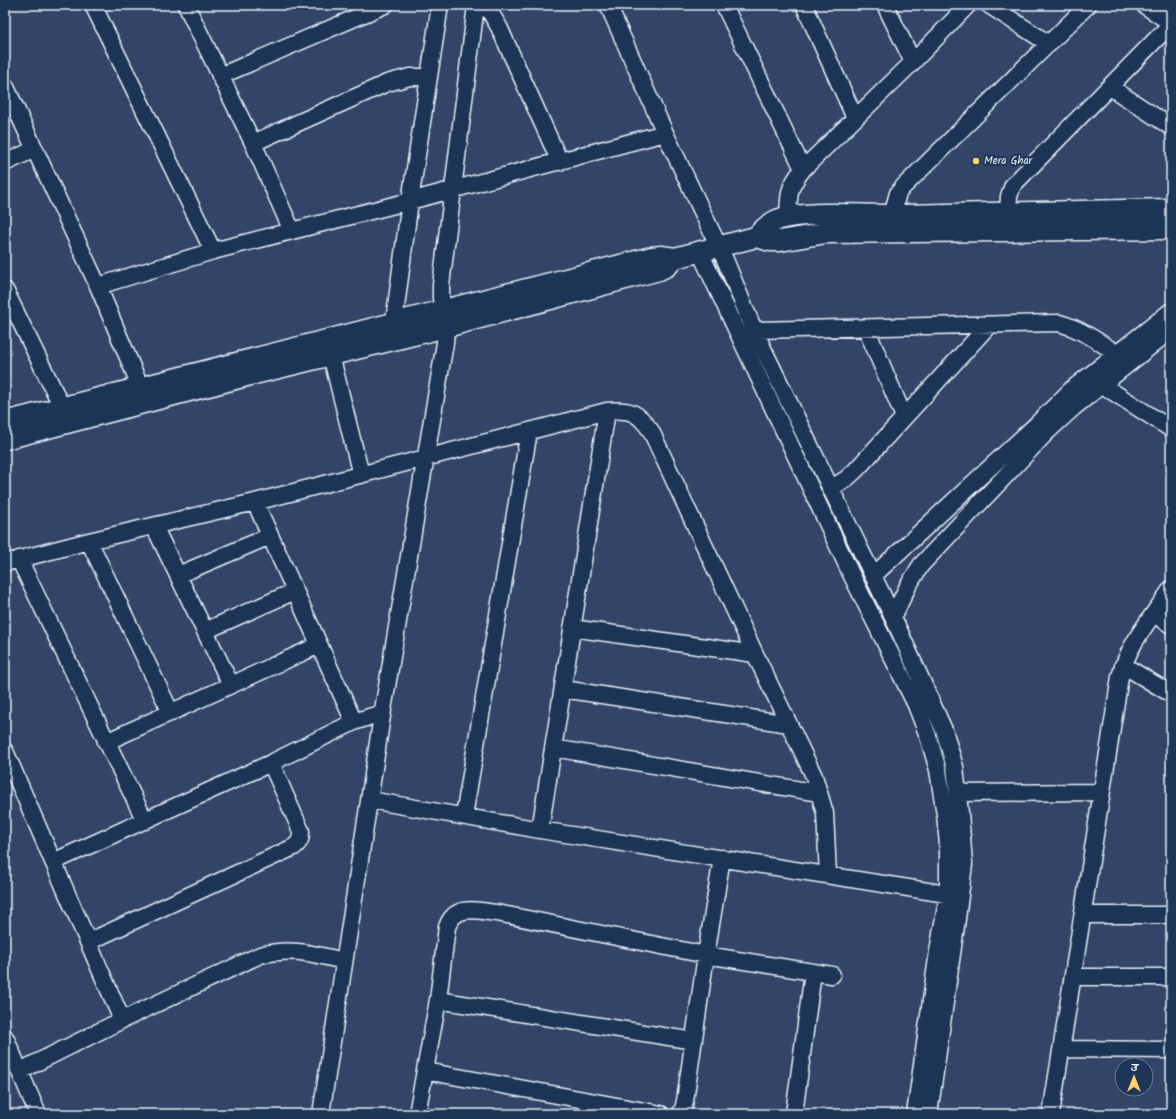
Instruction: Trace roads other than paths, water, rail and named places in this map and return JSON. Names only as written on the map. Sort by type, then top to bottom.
[{"type":"main road","points":[[5,439],[144,395],[329,347],[444,318],[659,270],[667,266],[675,258],[756,237],[778,219],[788,217],[822,215],[892,215],[1171,209]]},
{"type":"main road","points":[[756,237],[770,241],[780,241],[826,233],[1171,229]]},
{"type":"main road","points":[[5,422],[62,407],[144,395]]},
{"type":"street","points":[[93,5],[213,251]]},
{"type":"street","points":[[220,76],[385,5]]},
{"type":"street","points":[[395,330],[410,201],[440,5]]},
{"type":"street","points":[[321,1114],[382,716],[443,357],[444,318],[441,285],[476,5]]},
{"type":"street","points":[[486,5],[499,27],[560,162]]},
{"type":"street","points":[[608,5],[665,133],[710,249],[865,603],[916,705],[928,736],[938,770],[945,815],[954,896],[929,1114]]},
{"type":"street","points":[[724,5],[803,169]]},
{"type":"street","points":[[804,5],[855,118]]},
{"type":"street","points":[[885,5],[913,62]]},
{"type":"street","points":[[788,217],[790,189],[803,169],[913,62],[968,5]]},
{"type":"street","points":[[989,5],[1049,44]]},
{"type":"street","points":[[892,215],[898,193],[903,187],[1088,5]]},
{"type":"street","points":[[1008,213],[1009,196],[1013,185],[1171,24],[1144,5]]},
{"type":"street","points":[[187,6],[253,143],[292,231]]},
{"type":"street","points":[[253,143],[387,83],[410,78],[428,77]]},
{"type":"street","points":[[5,85],[98,286],[144,395]]},
{"type":"street","points":[[1110,87],[1171,128]]},
{"type":"street","points":[[98,286],[213,251],[560,162],[665,133]]},
{"type":"street","points":[[5,163],[35,149]]},
{"type":"street","points":[[710,249],[754,330],[893,617],[944,730],[955,767],[964,864],[938,951],[915,1114]]},
{"type":"street","points":[[7,299],[62,407]]},
{"type":"street","points":[[873,576],[1038,423],[1072,389],[1171,311]]},
{"type":"street","points":[[754,330],[1060,323],[1083,332],[1116,353]]},
{"type":"street","points":[[830,489],[846,479],[855,471],[988,325]]},
{"type":"street","points":[[866,328],[904,417]]},
{"type":"street","points":[[893,617],[908,586],[921,565],[1047,432],[1073,408],[1171,330]]},
{"type":"street","points":[[329,347],[361,475]]},
{"type":"street","points":[[1102,385],[1171,429]]},
{"type":"street","points":[[145,821],[106,742],[12,561],[89,541],[255,502],[607,411],[619,410],[630,412],[643,419],[651,431],[755,654],[814,776],[825,812],[828,875]]},
{"type":"street","points":[[540,830],[607,411]]},
{"type":"street","points":[[464,816],[529,431]]},
{"type":"street","points":[[255,502],[354,722]]},
{"type":"street","points":[[154,526],[231,685]]},
{"type":"street","points":[[178,575],[270,536]]},
{"type":"street","points":[[89,541],[171,713]]},
{"type":"street","points":[[1051,1114],[1120,677],[1123,665],[1131,649],[1171,589]]},
{"type":"street","points":[[205,631],[295,591]]},
{"type":"street","points":[[865,603],[882,594]]},
{"type":"street","points":[[1154,614],[1171,625]]},
{"type":"street","points":[[572,628],[755,654]]},
{"type":"street","points":[[106,742],[319,645]]},
{"type":"street","points":[[1123,665],[1171,694]]},
{"type":"street","points":[[563,689],[789,724]]},
{"type":"street","points":[[53,862],[271,763],[354,722],[372,716],[382,716]]},
{"type":"street","points":[[553,748],[819,793]]},
{"type":"street","points":[[5,751],[122,1020]]},
{"type":"street","points":[[88,942],[294,847],[299,843],[301,831],[271,763]]},
{"type":"street","points":[[958,793],[1102,792]]},
{"type":"street","points":[[370,800],[540,830],[954,896]]},
{"type":"street","points":[[680,1114],[685,1100],[722,858]]},
{"type":"street","points":[[417,1114],[438,1000],[447,927],[454,914],[462,911],[470,910],[497,913],[706,955],[832,975]]},
{"type":"street","points":[[1083,915],[1171,915]]},
{"type":"street","points":[[20,1071],[122,1020],[260,955],[275,951],[290,950],[344,961]]},
{"type":"street","points":[[794,1114],[813,972]]},
{"type":"street","points":[[1073,977],[1171,977]]},
{"type":"street","points":[[438,1000],[694,1041]]},
{"type":"street","points":[[5,1037],[38,1114]]},
{"type":"street","points":[[1062,1049],[1171,1050]]},
{"type":"street","points":[[425,1071],[661,1114]]},
{"type":"place","name":"Mera Ghar","points":[[976,161]]}]
